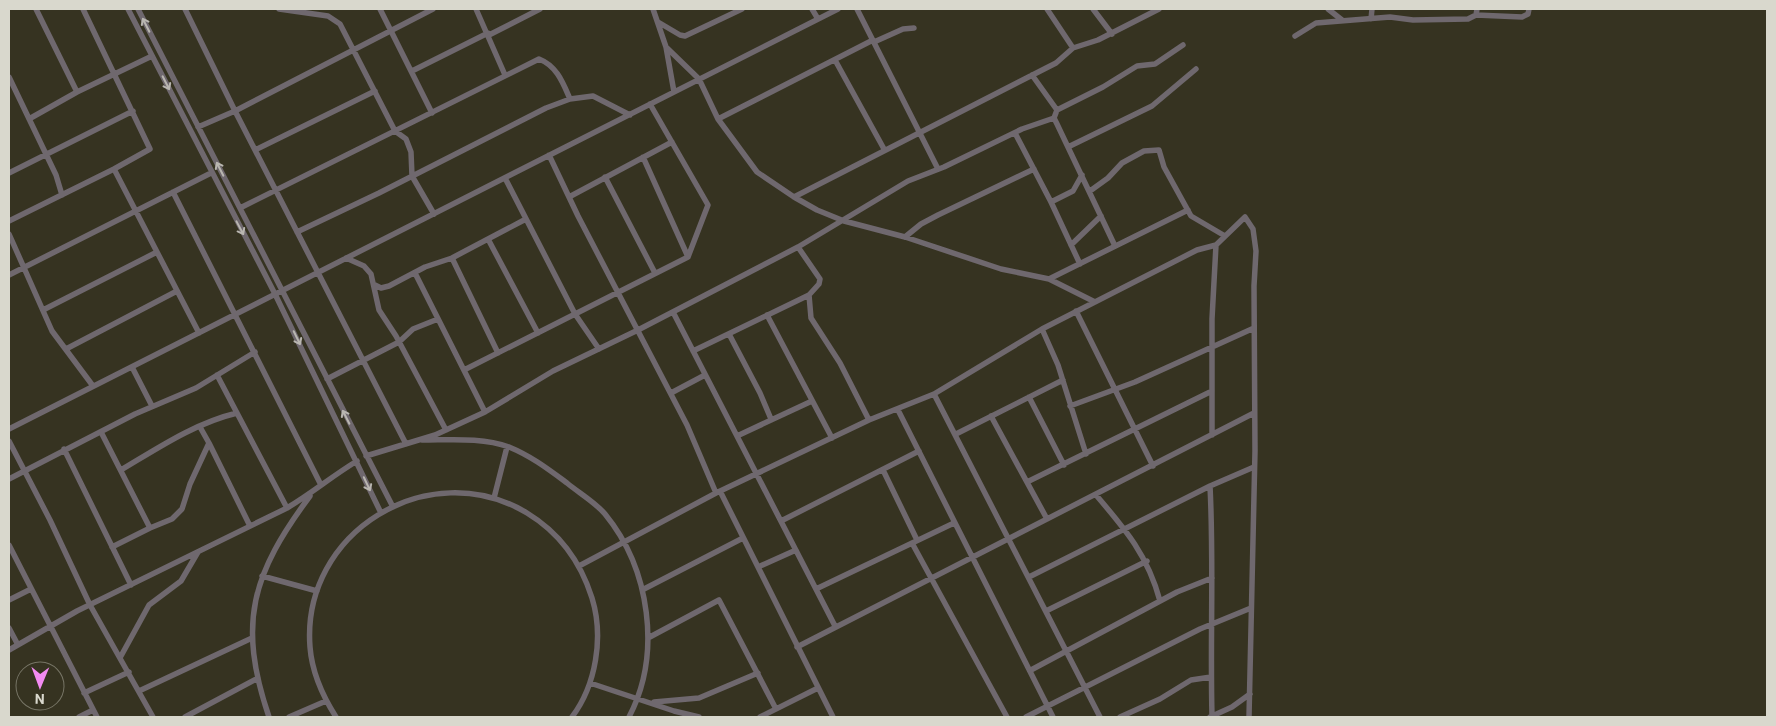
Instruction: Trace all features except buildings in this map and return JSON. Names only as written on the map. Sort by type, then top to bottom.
[{"type":"street","points":[[36,9],[77,92]]},
{"type":"street","points":[[9,221],[114,170],[150,149],[82,9]]},
{"type":"street","points":[[128,9],[275,294],[380,513]]},
{"type":"street","points":[[138,9],[393,506]]},
{"type":"street","points":[[185,9],[235,111],[406,444]]},
{"type":"street","points":[[279,9],[328,16],[340,24],[395,131],[406,139],[410,147],[412,176],[434,214]]},
{"type":"street","points":[[380,9],[432,113]]},
{"type":"street","points":[[198,127],[235,111],[434,9]]},
{"type":"street","points":[[476,9],[489,34],[505,75]]},
{"type":"street","points":[[412,71],[540,9]]},
{"type":"street","points":[[653,9],[666,47],[674,92]]},
{"type":"street","points":[[658,22],[680,36],[685,36],[742,9]]},
{"type":"street","points":[[812,9],[818,19]]},
{"type":"street","points":[[9,429],[838,9]]},
{"type":"street","points":[[857,9],[938,169]]},
{"type":"street","points":[[1047,9],[1073,48]]},
{"type":"street","points":[[1094,9],[1112,34]]},
{"type":"street","points":[[794,196],[1056,63],[1073,48],[1112,34],[1159,9]]},
{"type":"street","points":[[1328,9],[1342,20]]},
{"type":"street","points":[[1372,9],[1372,19]]},
{"type":"street","points":[[1295,36],[1316,23],[1390,17],[1413,20],[1468,19],[1477,12],[1522,17],[1528,14],[1529,9]]},
{"type":"street","points":[[718,119],[873,41],[903,29],[914,28]]},
{"type":"street","points":[[366,456],[446,430],[485,412],[553,371],[638,330],[798,247],[844,221],[883,194],[978,149],[1054,118],[1058,110],[1137,66],[1155,64],[1183,45]]},
{"type":"street","points":[[666,47],[699,80],[718,119],[757,172],[817,210],[844,221],[1001,268],[1049,279],[1095,302]]},
{"type":"street","points":[[29,119],[77,92],[152,56]]},
{"type":"street","points":[[240,208],[539,59],[546,62],[561,78],[570,99]]},
{"type":"street","points":[[835,60],[884,149]]},
{"type":"street","points":[[1068,147],[1152,106],[1196,68]]},
{"type":"street","points":[[1032,75],[1058,110]]},
{"type":"street","points":[[9,77],[46,155],[62,195]]},
{"type":"street","points":[[255,150],[375,91]]},
{"type":"street","points":[[297,232],[546,108],[570,99],[593,96],[630,115]]},
{"type":"street","points":[[464,370],[688,257],[708,205],[650,104]]},
{"type":"street","points":[[9,172],[133,111]]},
{"type":"street","points":[[1054,118],[1115,246]]},
{"type":"street","points":[[1015,134],[1051,202],[1080,264]]},
{"type":"street","points":[[569,197],[672,142]]},
{"type":"street","points":[[1090,191],[1108,178],[1122,163],[1144,151],[1159,150],[1164,166],[1192,216],[1225,236]]},
{"type":"street","points":[[549,155],[616,292],[638,330],[833,717]]},
{"type":"street","points":[[643,158],[688,257]]},
{"type":"street","points":[[905,238],[920,224],[938,214],[1034,169]]},
{"type":"street","points":[[114,170],[199,333]]},
{"type":"street","points":[[9,275],[211,173]]},
{"type":"street","points":[[1051,202],[1073,191],[1082,175]]},
{"type":"street","points":[[605,177],[655,273]]},
{"type":"street","points":[[505,178],[575,314],[599,349]]},
{"type":"street","points":[[173,192],[321,485]]},
{"type":"street","points":[[1049,279],[1188,210]]},
{"type":"street","points":[[1071,245],[1101,216]]},
{"type":"street","points":[[579,566],[718,492],[869,420],[934,394],[1042,329],[1076,311],[1197,250],[1216,245],[1245,217],[1254,229],[1256,251],[1249,717]]},
{"type":"street","points":[[375,285],[385,287],[452,258],[526,219]]},
{"type":"street","points":[[9,234],[52,331],[93,386]]},
{"type":"street","points":[[488,239],[538,333]]},
{"type":"street","points":[[1212,435],[1212,347],[1216,245]]},
{"type":"street","points":[[693,351],[808,295],[819,284],[820,279],[798,247]]},
{"type":"street","points":[[43,310],[157,252]]},
{"type":"street","points":[[346,258],[364,266],[371,274],[375,285],[379,310],[399,342],[446,430]]},
{"type":"street","points":[[452,258],[498,353]]},
{"type":"street","points":[[415,273],[485,412]]},
{"type":"street","points":[[66,349],[177,291]]},
{"type":"street","points":[[808,295],[811,318],[840,363],[869,420]]},
{"type":"street","points":[[1076,311],[1137,429],[1153,466]]},
{"type":"street","points":[[673,312],[835,626]]},
{"type":"street","points":[[766,315],[832,438]]},
{"type":"street","points":[[327,379],[399,342],[413,329],[438,319]]},
{"type":"street","points":[[1070,406],[1116,390],[1254,328]]},
{"type":"street","points":[[1042,329],[1063,380],[1086,454]]},
{"type":"street","points":[[729,334],[760,393],[771,419]]},
{"type":"street","points":[[9,479],[152,406],[196,388],[255,352]]},
{"type":"street","points":[[132,367],[152,406]]},
{"type":"street","points":[[217,375],[286,508]]},
{"type":"street","points":[[670,393],[705,375]]},
{"type":"street","points":[[956,434],[1063,380]]},
{"type":"street","points":[[1027,482],[1212,391]]},
{"type":"street","points":[[934,394],[1100,717]]},
{"type":"street","points":[[1029,397],[1064,465]]},
{"type":"street","points":[[737,436],[812,400]]},
{"type":"street","points":[[898,410],[954,523],[974,556],[1053,717]]},
{"type":"street","points":[[121,470],[152,451],[200,427],[237,412]]},
{"type":"street","points":[[797,647],[1009,538],[1096,496],[1254,413]]},
{"type":"street","points":[[991,416],[1047,519]]},
{"type":"street","points":[[200,427],[250,526]]},
{"type":"street","points":[[101,432],[150,528]]},
{"type":"street","points":[[418,440],[470,440],[507,447],[539,462],[604,513],[623,543],[644,589],[648,638],[638,699],[629,717]]},
{"type":"street","points":[[9,441],[23,472],[50,520],[90,605],[153,717]]},
{"type":"street","points":[[112,548],[172,519],[182,509],[190,484],[209,443]]},
{"type":"street","points":[[494,498],[507,447]]},
{"type":"street","points":[[64,450],[131,585]]},
{"type":"street","points":[[781,521],[919,451]]},
{"type":"street","points":[[269,717],[258,678],[252,638],[255,599],[262,576],[273,552],[313,493],[321,485],[356,461]]},
{"type":"street","points":[[1029,577],[1210,486],[1254,467]]},
{"type":"street","points":[[883,470],[915,542],[1007,717]]},
{"type":"street","points":[[1210,486],[1212,578],[1210,624],[1211,717],[1232,707],[1250,694]]},
{"type":"street","points":[[9,650],[90,605],[313,493]]},
{"type":"street","points":[[336,717],[318,686],[310,647],[310,627],[317,591],[333,558],[357,530],[380,513],[393,506],[427,495],[448,493],[494,498],[521,510],[548,528],[570,552],[579,566],[588,584],[597,622],[597,641],[590,683],[572,717]]},
{"type":"street","points":[[1096,496],[1125,529],[1147,561],[1160,601]]},
{"type":"street","points":[[816,589],[954,523]]},
{"type":"street","points":[[644,589],[743,538]]},
{"type":"street","points":[[9,545],[97,717]]},
{"type":"street","points":[[758,568],[796,550]]},
{"type":"street","points":[[120,656],[149,606],[181,581],[198,552]]},
{"type":"street","points":[[1046,611],[1147,561]]},
{"type":"street","points":[[262,576],[317,591]]},
{"type":"street","points":[[1031,670],[1177,592],[1212,578]]},
{"type":"street","points":[[9,600],[31,589]]},
{"type":"street","points":[[648,638],[719,600],[776,709]]},
{"type":"street","points":[[1026,717],[1210,624],[1251,608]]},
{"type":"street","points":[[9,628],[18,645]]},
{"type":"street","points":[[139,691],[252,638]]},
{"type":"street","points":[[84,692],[128,672]]},
{"type":"street","points":[[649,703],[699,698],[758,673]]},
{"type":"street","points":[[1120,717],[1160,699],[1196,678],[1211,677]]},
{"type":"street","points":[[185,717],[258,678]]},
{"type":"street","points":[[590,683],[649,703],[699,717]]},
{"type":"street","points":[[760,717],[818,688]]},
{"type":"street","points":[[289,717],[326,701]]},
{"type":"street","points":[[80,717],[93,710]]}]
